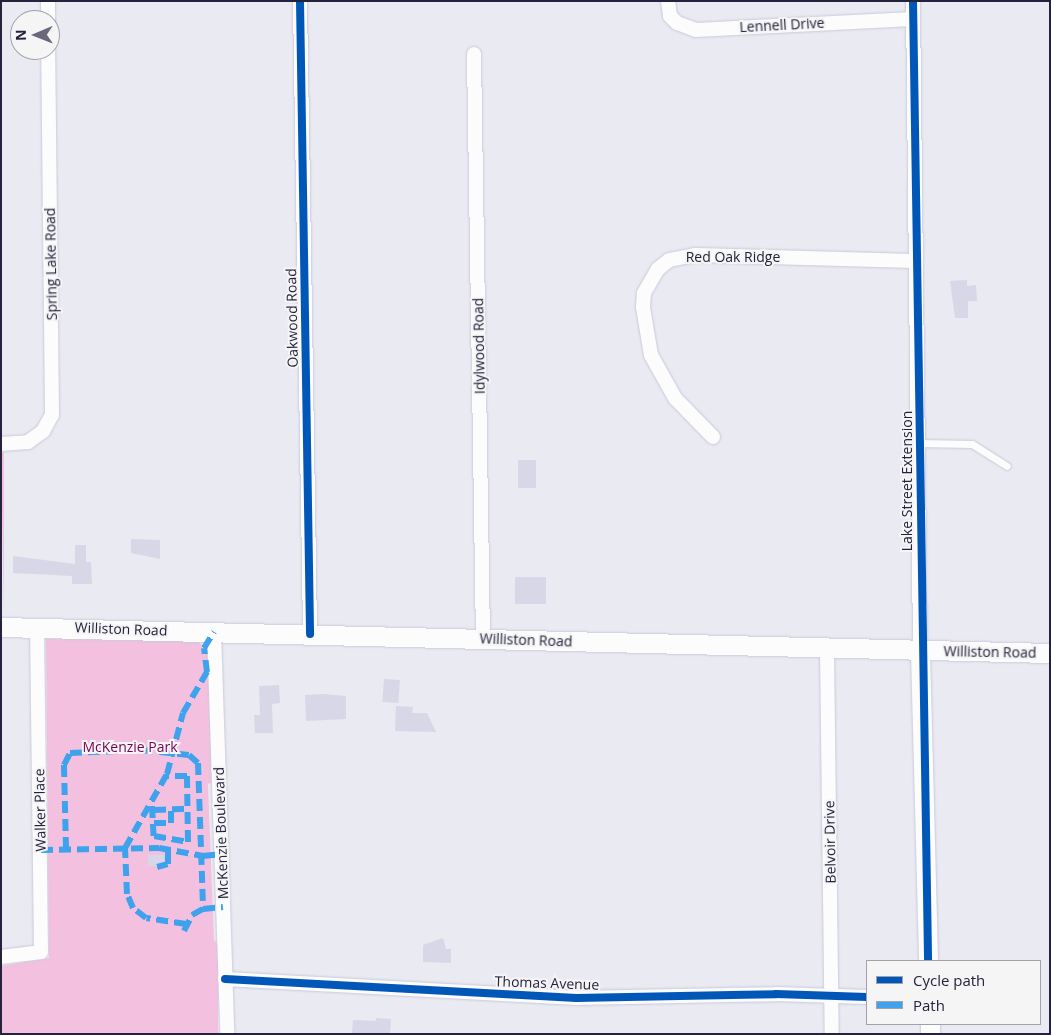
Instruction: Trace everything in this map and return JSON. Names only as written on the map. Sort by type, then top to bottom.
[{"type":"main road","name":"Williston Road","points":[[1,627],[483,638],[827,650],[1050,653]]},
{"type":"main road","name":"Lake Street Extension","points":[[920,652],[928,960]]},
{"type":"street","name":"Oakwood Road","points":[[300,1],[310,634]]},
{"type":"street","name":"Lennell Drive","points":[[668,1],[670,16],[677,23],[696,30],[913,19]]},
{"type":"street","name":"Lake Street Extension","points":[[912,1],[919,443],[920,652]]},
{"type":"street","name":"Idylwood Road","points":[[474,54],[483,638]]},
{"type":"street","name":"Spring Lake Road","points":[[1,444],[28,442],[44,431],[52,415],[48,60]]},
{"type":"street","name":"Red Oak Ridge","points":[[712,437],[675,398],[651,355],[643,307],[644,293],[658,269],[669,260],[695,254],[916,261]]},
{"type":"street","name":"Walker Place","points":[[1,957],[41,952],[37,628]]},
{"type":"street","name":"McKenzie Boulevard","points":[[214,632],[227,1034]]},
{"type":"street","name":"Belvoir Drive","points":[[827,650],[832,1034]]},
{"type":"street","name":"Thomas Avenue","points":[[225,979],[576,998],[776,994],[832,998],[866,998]]},
{"type":"lane","points":[[919,443],[972,444],[1007,466]]},
{"type":"green space","points":[[4,452],[4,614],[1,453]]},
{"type":"green space","name":"McKenzie Park","points":[[46,639],[195,640],[208,649],[214,782],[208,784],[214,940],[218,945],[218,1034],[1,1034],[1,966],[49,958]]},
{"type":"building","points":[[967,280],[967,286],[976,285],[977,301],[968,301],[968,318],[955,318],[950,281]]},
{"type":"building","points":[[518,460],[536,460],[536,488],[518,488]]},
{"type":"building","points":[[131,539],[160,540],[160,559],[131,553]]},
{"type":"building","points":[[75,545],[86,545],[86,562],[91,562],[92,584],[72,584],[72,576],[13,573],[13,556],[75,564]]},
{"type":"building","points":[[515,577],[546,577],[546,604],[515,604]]},
{"type":"building","points":[[384,679],[400,680],[398,703],[382,702]]},
{"type":"building","points":[[279,685],[280,703],[272,704],[273,733],[255,733],[254,715],[260,715],[259,686]]},
{"type":"building","points":[[305,695],[346,696],[346,719],[306,721]]},
{"type":"building","points":[[396,706],[413,707],[412,713],[427,713],[436,732],[395,731]]},
{"type":"building","points":[[148,855],[164,855],[164,866],[148,866]]},
{"type":"building","points":[[443,938],[446,949],[451,949],[451,963],[423,962],[423,945]]},
{"type":"building","points":[[376,1018],[391,1019],[390,1034],[352,1034],[353,1020],[376,1021]]},
{"type":"marked path","points":[[186,924],[146,918],[133,908],[127,894],[125,848],[167,774],[183,713],[207,672],[204,648],[214,632]]},
{"type":"marked path","points":[[66,849],[64,765],[70,753],[141,750],[189,755],[198,763],[203,909]]},
{"type":"marked path","points":[[154,836],[188,842],[187,776],[166,776]]},
{"type":"marked path","points":[[152,806],[154,841]]},
{"type":"marked path","points":[[154,823],[171,823],[171,809]]},
{"type":"marked path","points":[[154,810],[188,809]]},
{"type":"marked path","points":[[41,850],[159,848],[203,856],[222,854]]},
{"type":"marked path","points":[[157,867],[168,864],[168,850]]},
{"type":"marked path","points":[[184,931],[192,915],[203,909],[223,907]]},
{"type":"cycle path","points":[[300,1],[310,634]]},
{"type":"cycle path","points":[[913,1],[928,960]]},
{"type":"cycle path","points":[[225,979],[576,998],[776,994],[866,997]]}]
